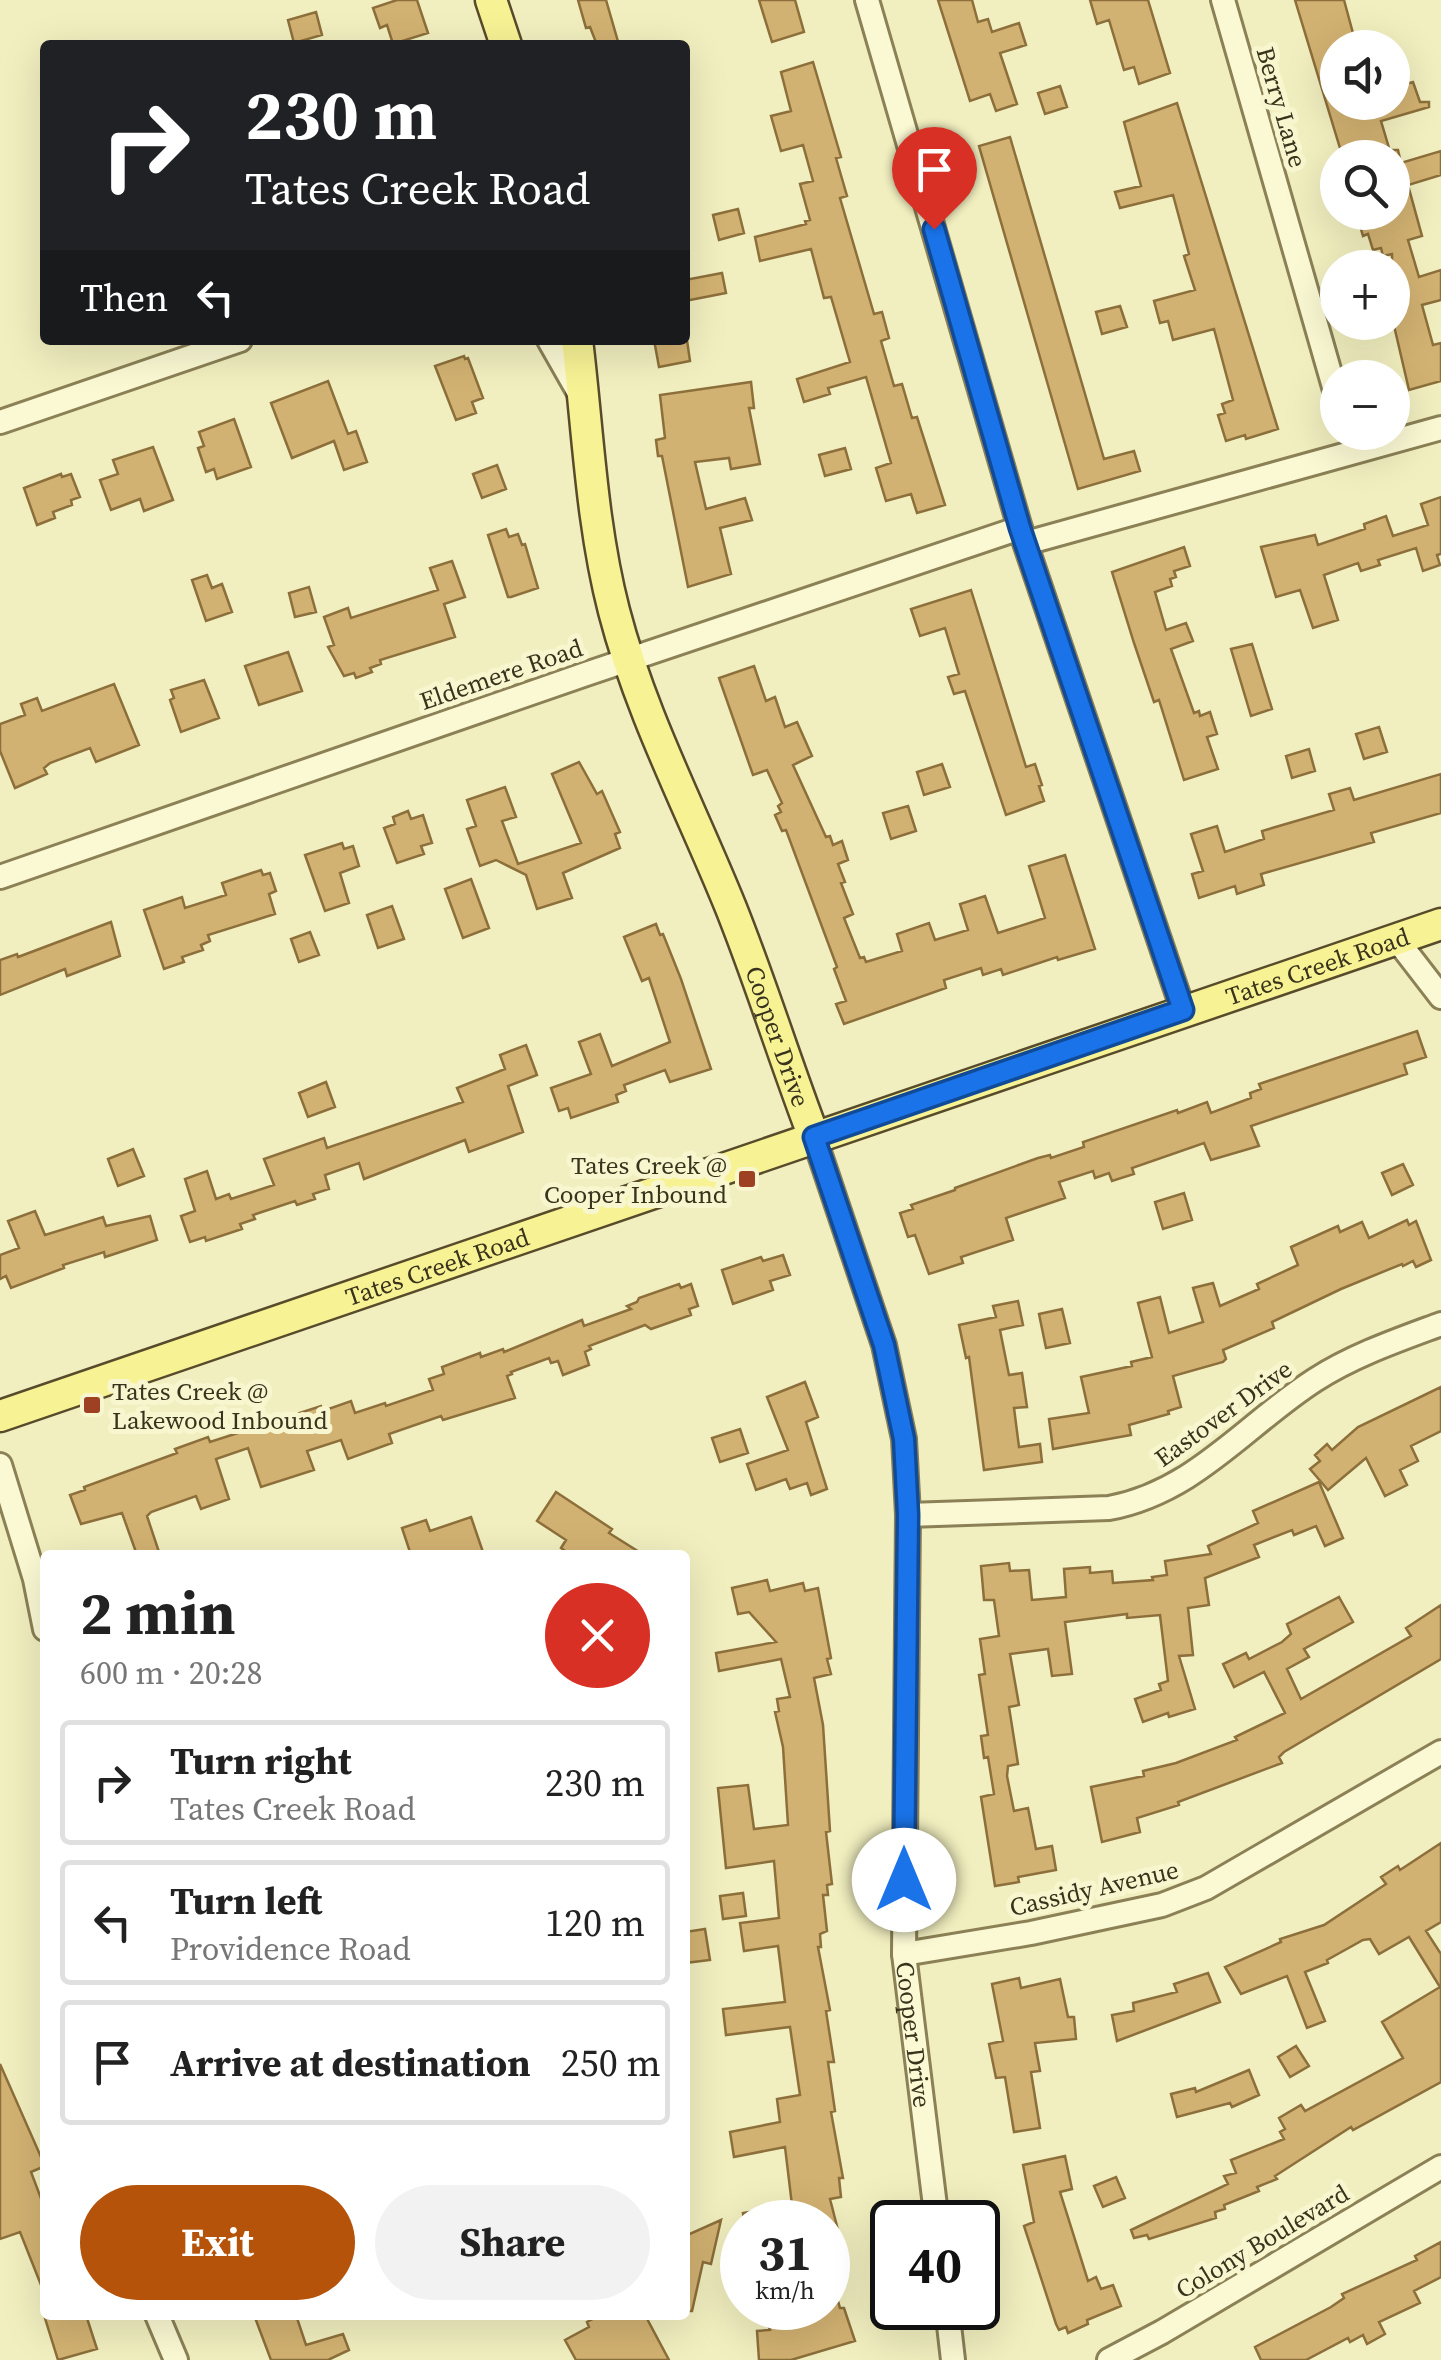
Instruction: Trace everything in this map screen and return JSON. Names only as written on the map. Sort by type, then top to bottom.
[{"type":"main road","points":[[491,0],[504,40]]},
{"type":"main road","name":"Cooper Drive","points":[[577,345],[604,558],[629,660],[656,734],[736,920],[814,1137]]},
{"type":"main road","name":"Tates Creek Road","points":[[0,1416],[1441,924]]},
{"type":"street","points":[[867,0],[1023,536],[1183,1010]]},
{"type":"street","name":"Berry Lane","points":[[1223,0],[1326,360]]},
{"type":"street","points":[[0,422],[225,345]]},
{"type":"street","points":[[551,345],[582,399]]},
{"type":"street","name":"Eldemere Road","points":[[1410,433],[1441,428]]},
{"type":"street","name":"Eldemere Road","points":[[0,877],[629,660],[1023,536],[1325,450]]},
{"type":"street","points":[[1397,940],[1441,998]]},
{"type":"street","name":"Cooper Drive","points":[[814,1137],[884,1345],[904,1439],[908,1515],[904,1954],[933,2200]]},
{"type":"street","name":"Eastover Drive","points":[[908,1515],[1109,1508],[1138,1502],[1219,1457],[1347,1361],[1441,1324]]},
{"type":"street","points":[[0,1465],[40,1604]]},
{"type":"street","name":"Cassidy Avenue","points":[[904,1954],[1032,1933],[1162,1904],[1206,1888],[1441,1752]]},
{"type":"street","name":"Colony Boulevard","points":[[1109,2360],[1441,2167]]},
{"type":"street","points":[[160,2320],[176,2360]]},
{"type":"street","points":[[950,2330],[953,2360]]},
{"type":"building","points":[[397,0],[417,0],[428,33],[392,40],[387,25],[380,28],[373,8]]},
{"type":"building","points":[[578,0],[606,0],[618,40],[595,40],[590,27],[586,28]]},
{"type":"building","points":[[759,0],[795,0],[804,32],[772,42]]},
{"type":"building","points":[[938,0],[972,0],[978,22],[988,19],[992,32],[1019,23],[1026,45],[1000,53],[1017,104],[996,111],[990,94],[970,101]]},
{"type":"building","points":[[1090,0],[1148,0],[1170,73],[1139,84],[1134,67],[1124,70],[1109,20],[1097,24]]},
{"type":"building","points":[[1295,0],[1344,0],[1352,30],[1320,30],[1320,82]]},
{"type":"building","points":[[316,12],[322,35],[293,40],[288,20]]},
{"type":"building","points":[[813,62],[841,157],[836,158],[847,196],[840,198],[874,314],[882,312],[889,338],[881,341],[894,386],[902,384],[912,418],[917,417],[945,505],[917,513],[911,494],[886,501],[876,468],[891,463],[866,377],[828,388],[830,394],[804,402],[797,379],[850,362],[831,297],[824,298],[811,249],[760,261],[755,237],[810,220],[800,184],[813,181],[803,145],[781,151],[771,116],[791,111],[781,72]]},
{"type":"building","points":[[1413,82],[1420,102],[1429,102],[1429,107],[1410,113],[1410,83]]},
{"type":"building","points":[[1060,86],[1067,107],[1045,114],[1038,93]]},
{"type":"building","points":[[1177,103],[1278,429],[1246,439],[1245,435],[1226,441],[1218,415],[1225,413],[1222,404],[1233,400],[1214,329],[1173,340],[1168,321],[1160,323],[1154,301],[1195,290],[1184,256],[1189,254],[1173,195],[1120,208],[1115,192],[1141,186],[1124,122]]},
{"type":"building","points":[[1331,120],[1384,120],[1381,121],[1387,140],[1338,140]]},
{"type":"building","points":[[1010,137],[1104,459],[1134,451],[1140,471],[1078,489],[979,146]]},
{"type":"building","points":[[1441,151],[1441,175],[1410,184],[1410,160]]},
{"type":"building","points":[[1410,192],[1422,236],[1408,240],[1419,277],[1441,270],[1441,300],[1422,305],[1433,345],[1441,343],[1441,381],[1410,390],[1410,360],[1402,360],[1397,340],[1410,340],[1410,250],[1373,250],[1368,234],[1363,236],[1361,230],[1410,230]]},
{"type":"building","points":[[738,209],[744,233],[719,240],[713,215]]},
{"type":"building","points":[[722,273],[726,293],[690,300],[690,279]]},
{"type":"building","points":[[1120,306],[1127,327],[1102,334],[1096,312]]},
{"type":"building","points":[[655,345],[688,345],[690,361],[659,367]]},
{"type":"building","points":[[464,356],[483,398],[472,402],[476,413],[456,420],[435,366]]},
{"type":"building","points":[[328,381],[348,434],[356,431],[367,462],[344,470],[334,441],[292,458],[271,403]]},
{"type":"building","points":[[751,382],[754,408],[749,408],[760,464],[731,469],[729,458],[695,462],[706,509],[745,498],[752,520],[720,528],[731,574],[688,587],[662,456],[658,456],[656,440],[665,438],[660,395]]},
{"type":"building","points":[[234,419],[251,467],[217,479],[214,469],[206,472],[198,448],[204,446],[199,432]]},
{"type":"building","points":[[153,447],[173,500],[144,511],[140,499],[111,510],[100,480],[118,474],[113,460]]},
{"type":"building","points":[[845,448],[851,469],[825,476],[819,455]]},
{"type":"building","points":[[497,465],[506,489],[482,498],[473,474]]},
{"type":"building","points":[[71,474],[80,497],[71,500],[72,505],[53,512],[55,518],[37,525],[24,488]]},
{"type":"building","points":[[1441,497],[1441,554],[1437,555],[1440,565],[1423,571],[1416,548],[1378,560],[1380,565],[1361,571],[1358,563],[1324,575],[1338,620],[1313,628],[1300,590],[1276,597],[1261,547],[1315,535],[1318,545],[1365,529],[1364,524],[1386,516],[1393,536],[1428,525],[1421,504]]},
{"type":"building","points":[[506,529],[509,537],[518,534],[522,545],[525,544],[538,588],[511,597],[488,535]]},
{"type":"building","points":[[1184,547],[1190,566],[1174,571],[1172,586],[1155,592],[1166,630],[1186,623],[1193,641],[1171,649],[1194,713],[1199,711],[1200,716],[1210,712],[1217,734],[1207,737],[1218,769],[1184,780],[1112,572]]},
{"type":"building","points":[[452,561],[465,597],[444,604],[455,637],[380,660],[381,664],[370,668],[372,672],[356,678],[354,673],[344,676],[328,647],[334,645],[324,617],[348,608],[351,618],[438,590],[430,568]]},
{"type":"building","points":[[207,575],[212,588],[222,584],[232,612],[206,621],[192,580]]},
{"type":"building","points":[[309,587],[316,612],[295,617],[289,593]]},
{"type":"building","points":[[971,590],[1026,767],[1035,764],[1042,785],[1039,786],[1044,801],[1006,815],[965,691],[954,694],[948,677],[959,674],[945,628],[920,636],[911,609]]},
{"type":"building","points":[[1252,644],[1272,709],[1251,716],[1231,649]]},
{"type":"building","points":[[288,652],[302,691],[259,705],[245,666]]},
{"type":"building","points":[[754,666],[766,701],[775,697],[785,727],[797,722],[812,756],[793,765],[826,837],[830,836],[833,845],[842,841],[848,860],[838,864],[853,914],[844,918],[860,958],[864,957],[866,962],[902,951],[897,934],[929,923],[935,940],[968,930],[960,904],[985,896],[998,933],[1045,918],[1029,866],[1065,855],[1095,949],[1003,975],[1001,969],[983,975],[981,968],[944,980],[946,988],[844,1024],[836,1004],[846,1001],[834,969],[837,967],[786,830],[782,831],[775,815],[781,812],[778,806],[782,803],[767,770],[753,775],[719,678]]},
{"type":"building","points":[[204,680],[219,718],[181,732],[170,700],[174,698],[171,690]]},
{"type":"building","points":[[114,684],[139,745],[96,762],[90,748],[50,763],[44,768],[47,774],[15,788],[0,751],[0,724],[25,715],[21,704],[37,698],[42,711]]},
{"type":"building","points":[[1379,727],[1387,752],[1364,759],[1356,734]]},
{"type":"building","points":[[1309,749],[1315,771],[1292,778],[1286,756]]},
{"type":"building","points":[[579,762],[597,794],[602,791],[620,832],[615,834],[620,848],[563,873],[572,898],[537,909],[526,875],[496,860],[480,866],[467,829],[476,826],[467,800],[505,787],[516,817],[502,821],[518,864],[581,843],[552,774]]},
{"type":"building","points":[[942,764],[950,787],[924,795],[917,772]]},
{"type":"building","points":[[1441,774],[1441,813],[1371,833],[1374,842],[1261,874],[1264,885],[1237,894],[1235,886],[1199,898],[1192,874],[1203,871],[1191,834],[1217,826],[1225,852],[1264,839],[1262,831],[1334,810],[1329,794],[1350,788],[1354,800]]},
{"type":"building","points":[[908,806],[916,831],[891,839],[883,813]]},
{"type":"building","points":[[408,811],[411,819],[423,815],[432,843],[421,846],[424,854],[397,863],[384,828],[395,824],[393,817]]},
{"type":"building","points":[[342,843],[344,849],[353,846],[359,866],[340,873],[349,903],[325,911],[305,855]]},
{"type":"building","points":[[261,870],[263,875],[270,873],[276,891],[269,894],[275,914],[208,935],[210,941],[201,945],[203,950],[164,969],[144,910],[182,897],[185,908],[226,895],[222,883]]},
{"type":"building","points":[[471,879],[489,928],[463,938],[445,889]]},
{"type":"building","points":[[392,906],[404,939],[378,948],[367,915]]},
{"type":"building","points":[[111,922],[120,956],[67,976],[65,969],[0,995],[0,960]]},
{"type":"building","points":[[656,924],[681,979],[711,1069],[670,1082],[665,1070],[624,1085],[626,1091],[616,1095],[618,1102],[571,1118],[568,1108],[559,1111],[551,1088],[591,1074],[579,1042],[600,1034],[612,1066],[670,1042],[649,978],[642,981],[624,937]]},
{"type":"building","points":[[310,932],[319,955],[299,962],[291,939]]},
{"type":"building","points":[[1417,1031],[1426,1057],[1404,1064],[1407,1074],[1251,1126],[1259,1146],[1211,1160],[1204,1143],[1132,1168],[1134,1174],[1112,1181],[1109,1173],[1095,1178],[1093,1171],[1059,1182],[1065,1198],[1006,1218],[1013,1240],[961,1257],[963,1263],[929,1274],[915,1235],[908,1237],[900,1213],[913,1209],[911,1205],[1038,1158],[1051,1158],[1084,1147],[1083,1142],[1177,1110],[1178,1113],[1207,1102],[1211,1113],[1251,1098],[1250,1093],[1261,1089],[1259,1084]]},
{"type":"building","points":[[526,1045],[537,1075],[508,1086],[523,1132],[469,1152],[465,1140],[364,1179],[359,1163],[325,1175],[329,1189],[313,1194],[315,1199],[297,1205],[295,1201],[253,1215],[255,1219],[240,1224],[242,1229],[190,1242],[181,1216],[195,1211],[185,1179],[207,1171],[216,1199],[229,1194],[231,1199],[274,1185],[264,1159],[324,1138],[327,1148],[463,1102],[457,1088],[505,1069],[500,1055]]},
{"type":"building","points":[[326,1082],[335,1107],[308,1117],[299,1093]]},
{"type":"building","points":[[133,1149],[144,1176],[118,1186],[108,1159]]},
{"type":"building","points":[[1403,1164],[1413,1185],[1392,1195],[1382,1173]]},
{"type":"building","points":[[1184,1193],[1192,1220],[1163,1229],[1155,1202]]},
{"type":"building","points":[[35,1211],[45,1235],[103,1217],[106,1226],[150,1216],[157,1240],[105,1257],[104,1252],[63,1265],[64,1268],[11,1288],[6,1276],[0,1279],[0,1255],[19,1248],[8,1221]]},
{"type":"building","points":[[1407,1220],[1409,1225],[1416,1221],[1431,1260],[1416,1267],[1413,1261],[1402,1264],[1341,1289],[1272,1322],[1274,1328],[1223,1350],[1223,1362],[1173,1376],[1181,1407],[1129,1425],[1131,1435],[1053,1449],[1049,1419],[1089,1413],[1081,1377],[1132,1366],[1131,1362],[1152,1357],[1138,1303],[1160,1297],[1169,1333],[1203,1322],[1193,1288],[1213,1283],[1220,1306],[1259,1289],[1257,1284],[1298,1265],[1291,1247],[1338,1226],[1340,1232],[1362,1222],[1369,1238]]},
{"type":"building","points":[[783,1255],[790,1275],[770,1281],[773,1290],[733,1304],[722,1270],[761,1257],[763,1261]]},
{"type":"building","points":[[679,1284],[681,1288],[691,1284],[698,1306],[689,1309],[691,1315],[651,1329],[645,1325],[589,1346],[591,1349],[585,1352],[589,1365],[563,1375],[558,1361],[551,1363],[549,1358],[511,1372],[507,1376],[515,1398],[443,1420],[441,1416],[389,1434],[392,1443],[348,1459],[341,1440],[307,1451],[314,1470],[261,1487],[248,1448],[216,1459],[229,1499],[201,1509],[196,1496],[151,1512],[147,1516],[158,1550],[135,1550],[122,1513],[81,1524],[70,1495],[208,1437],[210,1442],[321,1406],[323,1411],[351,1401],[355,1413],[433,1390],[429,1379],[444,1374],[442,1367],[480,1353],[481,1357],[503,1349],[504,1352],[582,1320],[584,1326],[631,1309],[627,1306]]},
{"type":"building","points":[[1018,1301],[1023,1325],[1000,1330],[1009,1375],[1022,1373],[1027,1407],[1014,1408],[1019,1447],[1040,1444],[1042,1462],[984,1470],[969,1357],[966,1358],[959,1325],[996,1317],[993,1306]]},
{"type":"building","points":[[1062,1309],[1070,1343],[1046,1348],[1039,1314]]},
{"type":"building","points":[[805,1382],[818,1417],[806,1422],[827,1489],[811,1495],[807,1483],[790,1489],[786,1479],[756,1490],[747,1464],[788,1450],[767,1397]]},
{"type":"building","points":[[1441,1387],[1441,1431],[1411,1446],[1418,1461],[1400,1470],[1407,1485],[1385,1496],[1366,1458],[1328,1490],[1310,1469],[1320,1461],[1315,1455],[1327,1444],[1332,1450],[1358,1427]]},
{"type":"building","points":[[740,1429],[748,1453],[720,1462],[712,1438]]},
{"type":"building","points":[[1319,1482],[1343,1538],[1325,1546],[1316,1526],[1294,1535],[1292,1530],[1254,1545],[1259,1557],[1205,1578],[1209,1605],[1188,1608],[1193,1655],[1179,1656],[1195,1709],[1143,1722],[1135,1699],[1161,1690],[1159,1684],[1168,1681],[1160,1615],[1127,1618],[1127,1614],[1065,1622],[1072,1674],[1052,1676],[1048,1649],[1010,1654],[1019,1705],[1009,1707],[1018,1764],[1008,1766],[1007,1776],[1014,1811],[1028,1808],[1036,1849],[1052,1846],[1056,1870],[995,1886],[981,1797],[994,1794],[981,1736],[988,1735],[979,1675],[985,1674],[980,1639],[999,1636],[994,1600],[984,1600],[981,1566],[1009,1563],[1010,1571],[1029,1570],[1032,1600],[1066,1597],[1064,1569],[1090,1567],[1090,1573],[1112,1571],[1113,1583],[1153,1580],[1152,1577],[1167,1575],[1165,1561],[1211,1554],[1208,1546],[1258,1523],[1253,1511]]},
{"type":"building","points":[[556,1492],[636,1550],[564,1550],[561,1548],[566,1540],[537,1521]]},
{"type":"building","points":[[471,1517],[482,1550],[409,1550],[402,1528],[426,1520],[430,1531]]},
{"type":"building","points":[[767,1580],[770,1591],[803,1583],[805,1591],[818,1588],[831,1658],[827,1659],[831,1674],[814,1678],[823,1725],[830,1831],[826,1832],[832,1884],[827,1885],[828,1895],[823,1895],[827,1931],[820,1934],[818,1947],[830,2010],[826,2011],[834,2062],[828,2062],[835,2111],[831,2112],[843,2178],[839,2178],[841,2197],[830,2200],[791,2200],[785,2147],[734,2157],[730,2132],[780,2122],[777,2099],[800,2095],[790,2027],[726,2035],[723,2009],[785,2002],[778,1946],[744,1951],[740,1923],[779,1918],[774,1861],[726,1868],[718,1788],[748,1785],[754,1829],[788,1825],[783,1747],[775,1712],[779,1711],[777,1699],[790,1697],[781,1659],[719,1671],[716,1653],[776,1642],[749,1612],[738,1614],[732,1588]]},
{"type":"building","points":[[1339,1597],[1353,1622],[1304,1649],[1309,1657],[1287,1669],[1301,1699],[1411,1636],[1406,1628],[1441,1605],[1441,1659],[1284,1752],[1279,1757],[1282,1763],[1137,1818],[1140,1832],[1102,1842],[1091,1787],[1144,1776],[1143,1771],[1237,1740],[1235,1737],[1285,1713],[1264,1672],[1234,1687],[1223,1664],[1246,1653],[1249,1659],[1282,1642],[1291,1634],[1287,1624]]},
{"type":"building","points":[[1441,1843],[1441,1922],[1426,1931],[1441,1954],[1441,2082],[1353,2130],[1351,2127],[1275,2176],[1277,2179],[1257,2187],[1259,2191],[1224,2205],[1225,2209],[1215,2212],[1216,2218],[1149,2239],[1147,2235],[1134,2238],[1131,2230],[1228,2184],[1224,2176],[1236,2173],[1231,2160],[1284,2139],[1280,2132],[1285,2129],[1279,2118],[1301,2105],[1305,2111],[1403,2058],[1382,2022],[1440,1987],[1409,1937],[1379,1954],[1370,1939],[1363,1940],[1327,1960],[1328,1963],[1305,1972],[1325,2021],[1307,2028],[1287,1976],[1241,1994],[1225,1967],[1281,1942],[1280,1939],[1324,1925],[1386,1884],[1381,1877],[1398,1866],[1400,1870]]},
{"type":"building","points":[[743,1893],[746,1916],[723,1919],[720,1896]]},
{"type":"building","points":[[705,1929],[710,1960],[690,1962],[690,1931]]},
{"type":"building","points":[[1208,1973],[1220,2002],[1117,2041],[1112,2015],[1134,2011],[1133,2003],[1177,1992],[1174,1984]]},
{"type":"building","points":[[1019,1978],[1021,1988],[1060,1979],[1068,2017],[1074,2017],[1076,2039],[1035,2043],[1040,2071],[1031,2072],[1040,2128],[1014,2132],[1005,2077],[996,2078],[989,2044],[1003,2041],[992,1984]]},
{"type":"building","points":[[1296,2046],[1309,2066],[1290,2077],[1278,2057]]},
{"type":"building","points":[[0,2064],[40,2155],[40,2168],[31,2172],[40,2196],[40,2282],[20,2232],[0,2239]]},
{"type":"building","points":[[1249,2070],[1259,2095],[1232,2107],[1230,2103],[1177,2117],[1171,2094],[1195,2088],[1196,2092]]},
{"type":"building","points":[[1065,2156],[1072,2189],[1060,2192],[1088,2281],[1096,2277],[1101,2289],[1113,2285],[1121,2306],[1068,2333],[1066,2327],[1059,2330],[1056,2324],[1024,2226],[1034,2222],[1023,2165]]},
{"type":"building","points":[[1116,2177],[1125,2198],[1103,2207],[1094,2186]]},
{"type":"building","points":[[720,2220],[711,2264],[703,2262],[690,2311],[690,2234]]},
{"type":"building","points":[[1441,2242],[1441,2277],[1414,2291],[1420,2303],[1379,2322],[1385,2334],[1367,2344],[1363,2335],[1350,2342],[1348,2338],[1306,2360],[1261,2360],[1255,2347],[1331,2307],[1344,2298],[1342,2294],[1417,2260],[1415,2256]]},
{"type":"building","points":[[46,2320],[88,2320],[97,2349],[58,2360]]},
{"type":"building","points":[[256,2320],[298,2320],[306,2345],[343,2334],[349,2350],[328,2360],[271,2360]]},
{"type":"building","points":[[648,2320],[669,2360],[576,2360],[565,2340],[589,2327],[587,2322]]},
{"type":"building","points":[[850,2326],[855,2341],[791,2360],[759,2360],[757,2331],[850,2330]]},
{"type":"place","name":"Tates Creek @ Cooper Inbound","points":[[747,1179]]},
{"type":"place","name":"Tates Creek @ Lakewood Inbound","points":[[92,1405]]},
{"type":"route","points":[[904,1880],[908,1515],[904,1439],[884,1345],[814,1137],[1183,1010],[1020,528],[934,229]]}]
